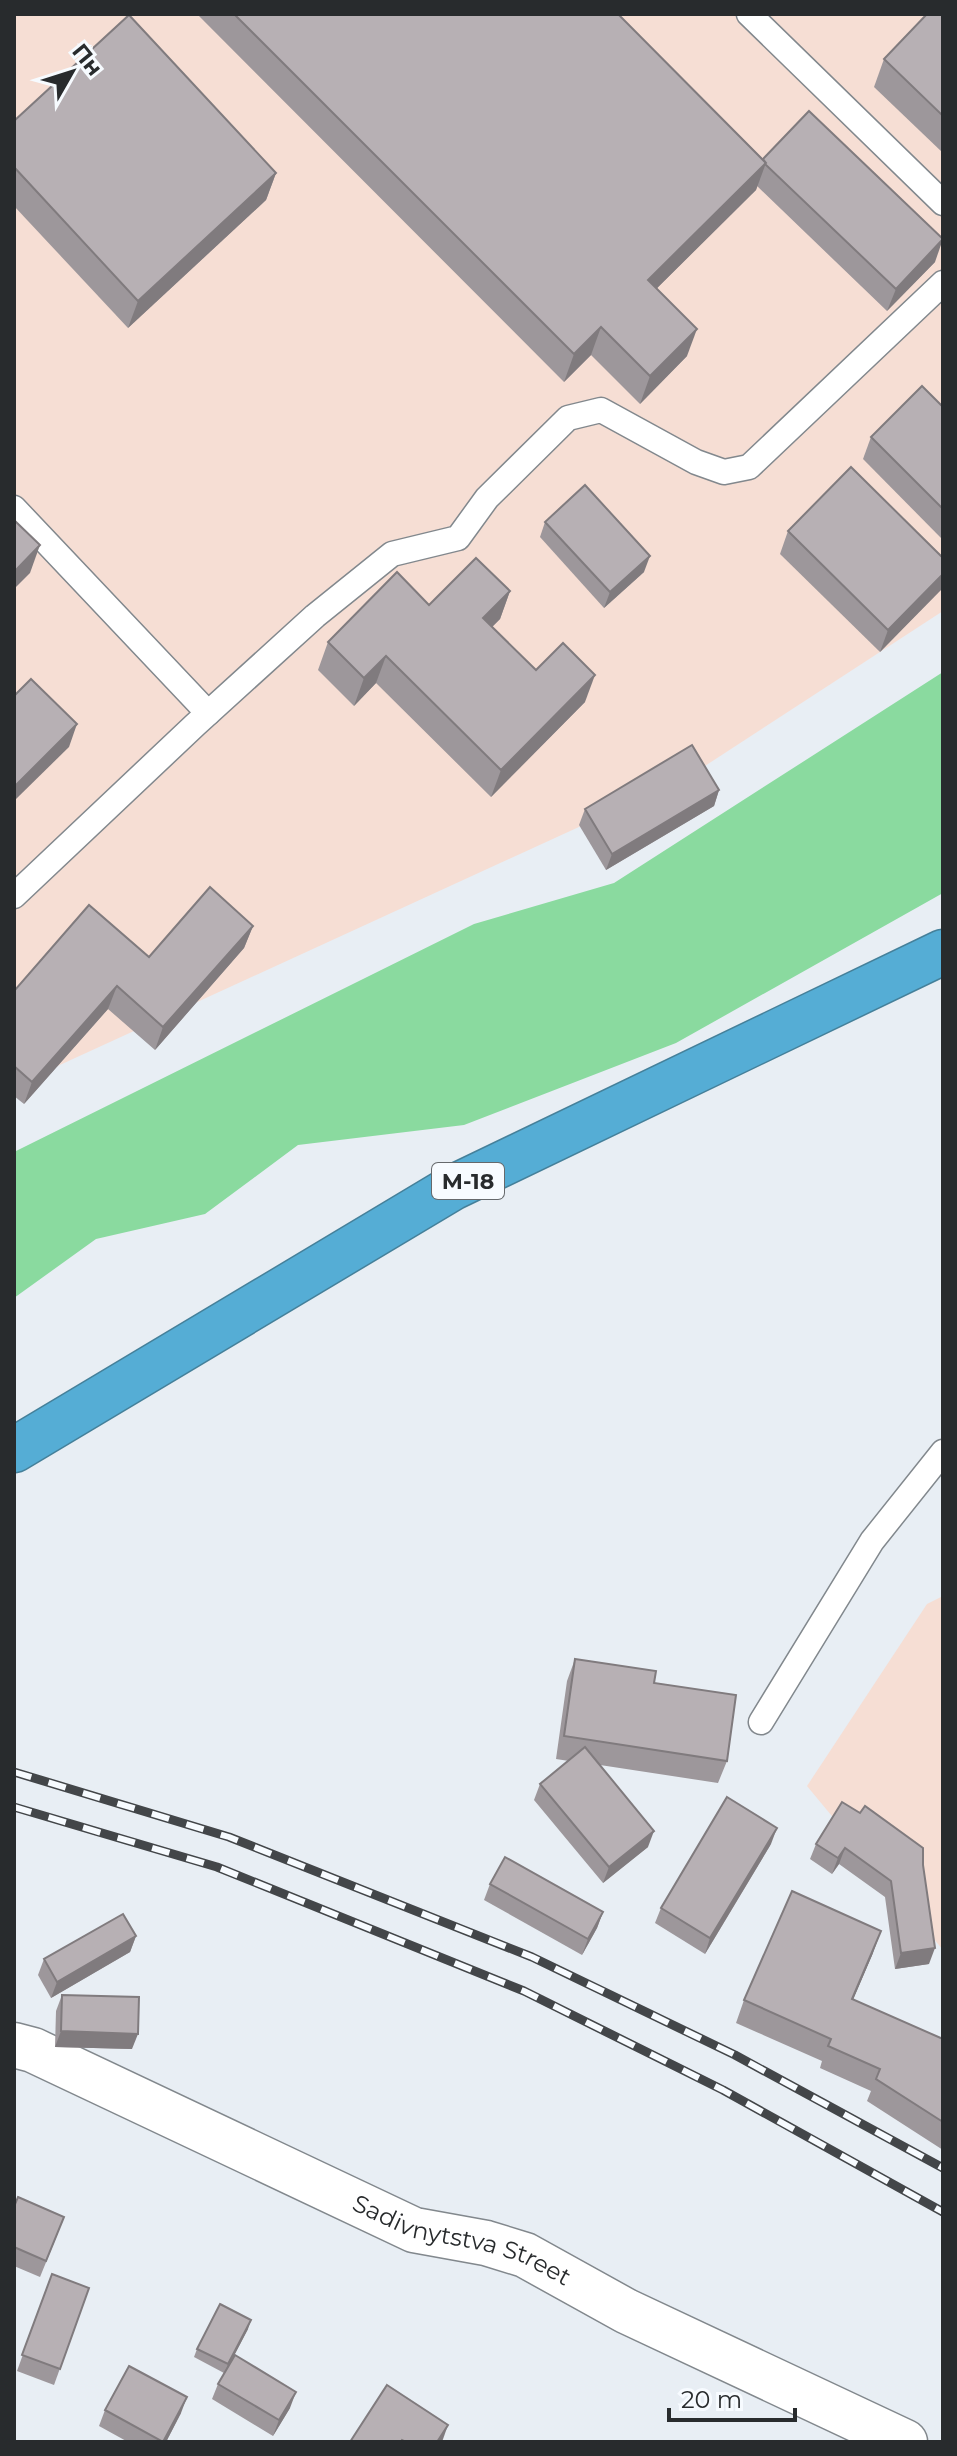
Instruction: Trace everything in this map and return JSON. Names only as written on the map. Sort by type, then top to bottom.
[{"type":"highway","name":"М-18","points":[[14,1450],[452,1188],[943,952]]},
{"type":"street","name":"Sadivnytstva Street","points":[[14,2045],[33,2050],[414,2230],[486,2243],[525,2255],[626,2311],[905,2442]]},
{"type":"lane","points":[[749,14],[943,203]]},
{"type":"lane","points":[[14,896],[315,616],[392,554],[458,538],[487,498],[568,418],[601,410],[696,462],[724,472],[749,467],[943,283]]},
{"type":"lane","points":[[14,508],[208,713]]},
{"type":"lane","points":[[761,1722],[872,1541],[943,1452]]},
{"type":"shaded area","points":[[14,14],[943,14],[943,611],[688,777],[14,1086]]},
{"type":"shaded area","points":[[943,1596],[943,1950],[807,1786],[927,1604]]},
{"type":"green space","points":[[943,672],[943,893],[676,1043],[464,1125],[298,1145],[205,1214],[96,1239],[14,1298],[14,1152],[474,924],[614,883]]},
{"type":"building","points":[[234,14],[618,14],[766,163],[648,280],[697,329],[650,376],[601,327],[574,354]]},
{"type":"building","points":[[927,14],[943,14],[943,116],[884,59]]},
{"type":"building","points":[[129,15],[276,173],[138,301],[14,167],[14,121]]},
{"type":"building","points":[[809,111],[943,239],[896,289],[765,164],[763,159]]},
{"type":"building","points":[[922,386],[943,407],[943,509],[871,437]]},
{"type":"building","points":[[851,467],[943,558],[943,574],[888,630],[788,531]]},
{"type":"building","points":[[585,485],[650,556],[610,592],[545,522]]},
{"type":"building","points":[[14,520],[40,545],[14,572]]},
{"type":"building","points":[[476,558],[510,591],[483,618],[536,670],[563,643],[595,675],[501,770],[386,656],[364,678],[328,642],[397,572],[429,605]]},
{"type":"building","points":[[31,679],[77,724],[14,787],[14,696]]},
{"type":"building","points":[[692,745],[719,790],[612,854],[585,809]]},
{"type":"building","points":[[210,887],[253,926],[163,1027],[117,986],[32,1082],[14,1066],[14,991],[89,905],[149,957]]},
{"type":"building","points":[[575,1659],[656,1671],[654,1683],[736,1695],[727,1761],[564,1736]]},
{"type":"building","points":[[585,1747],[654,1831],[609,1867],[540,1784]]},
{"type":"building","points":[[727,1797],[777,1828],[710,1938],[661,1908]]},
{"type":"building","points":[[842,1802],[860,1813],[865,1806],[923,1848],[935,1948],[901,1953],[891,1881],[845,1848],[838,1858],[816,1844]]},
{"type":"building","points":[[505,1857],[603,1912],[588,1939],[490,1884]]},
{"type":"building","points":[[792,1891],[881,1931],[852,1999],[943,2039],[943,2122],[876,2079],[880,2069],[828,2046],[831,2039],[744,2000]]},
{"type":"building","points":[[123,1914],[136,1936],[57,1982],[44,1959]]},
{"type":"building","points":[[62,1995],[139,1997],[138,2034],[61,2031]]},
{"type":"building","points":[[18,2197],[64,2217],[46,2261],[14,2247],[14,2207]]},
{"type":"building","points":[[52,2274],[89,2288],[60,2369],[22,2355]]},
{"type":"building","points":[[220,2304],[251,2320],[228,2364],[197,2349]]},
{"type":"building","points":[[235,2355],[296,2392],[279,2420],[218,2384]]},
{"type":"building","points":[[129,2366],[187,2397],[163,2442],[105,2410]]},
{"type":"building","points":[[387,2385],[448,2425],[437,2442],[350,2442]]},
{"type":"railway","points":[[14,1772],[229,1837],[532,1957],[735,2055],[943,2168]]},
{"type":"railway","points":[[14,1807],[217,1867],[524,1991],[723,2090],[943,2212]]}]
